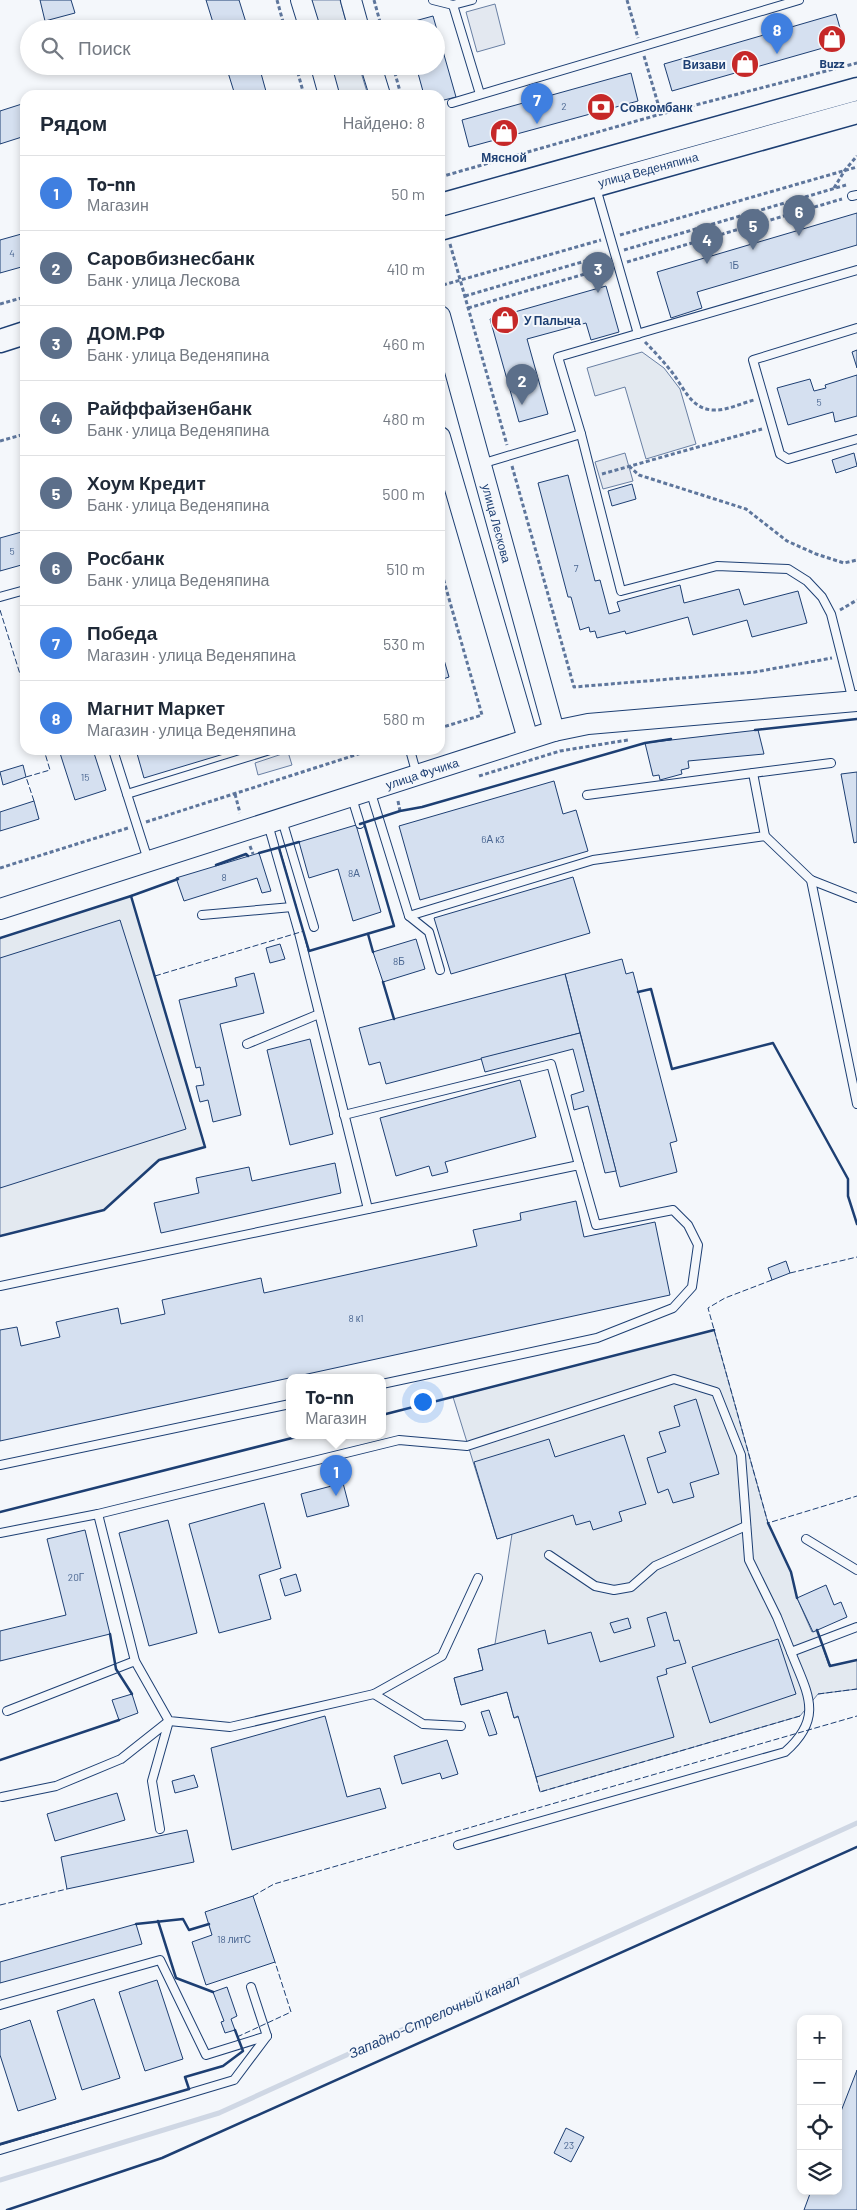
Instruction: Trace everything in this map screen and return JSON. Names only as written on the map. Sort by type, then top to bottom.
[{"type":"main road","name":"улица Веденяпина","points":[[445,204],[857,89]]},
{"type":"main road","name":"улица Веденяпина","points":[[445,228],[857,112]]},
{"type":"main road","points":[[0,341],[20,335]]},
{"type":"street","points":[[301,0],[307,20]]},
{"type":"street","points":[[350,0],[356,20]]},
{"type":"street","points":[[323,75],[328,90]]},
{"type":"street","points":[[374,75],[378,90]]},
{"type":"street","name":"улица Лескова","points":[[445,334],[554,731]]},
{"type":"street","points":[[445,467],[528,739]]},
{"type":"street","name":"улица Фучика","points":[[0,908],[274,821],[366,798],[417,774],[554,731],[588,724],[855,701]]},
{"type":"lane","points":[[433,0],[453,5],[472,0]]},
{"type":"lane","points":[[452,103],[799,0]]},
{"type":"lane","points":[[453,5],[480,94]]},
{"type":"lane","points":[[595,184],[638,334]]},
{"type":"lane","points":[[855,701],[831,614],[822,597],[807,580],[788,569],[717,566],[621,591],[581,434],[558,357],[857,270]]},
{"type":"lane","points":[[857,328],[753,360],[780,454],[788,459],[857,438]]},
{"type":"lane","points":[[481,464],[581,434]]},
{"type":"lane","points":[[0,597],[20,591]]},
{"type":"lane","points":[[115,755],[148,862]]},
{"type":"lane","points":[[127,794],[254,755]]},
{"type":"lane","points":[[411,755],[417,774]]},
{"type":"lane","points":[[587,795],[831,763]]},
{"type":"lane","points":[[753,773],[765,836],[811,880],[857,898]]},
{"type":"lane","points":[[360,824],[366,798]]},
{"type":"lane","points":[[366,798],[409,916],[429,932],[440,970]]},
{"type":"lane","points":[[274,821],[292,907],[368,1209]]},
{"type":"lane","points":[[274,821],[314,927]]},
{"type":"lane","points":[[409,916],[593,860],[765,836]]},
{"type":"lane","points":[[811,880],[857,1104]]},
{"type":"lane","points":[[202,915],[292,907]]},
{"type":"lane","points":[[247,1044],[319,1014]]},
{"type":"lane","points":[[344,1115],[551,1064],[596,1225],[673,1210],[688,1226],[698,1245],[692,1287],[673,1308],[597,1338],[386,1383]]},
{"type":"lane","points":[[0,1286],[579,1165]]},
{"type":"lane","points":[[0,1533],[98,1514],[399,1440],[467,1446],[674,1379],[716,1392],[741,1455],[749,1560],[777,1617],[810,1699],[810,1714],[804,1731],[796,1743],[785,1752],[458,1845]]},
{"type":"lane","points":[[0,1465],[286,1405]]},
{"type":"lane","points":[[98,1514],[135,1662],[169,1721],[152,1781],[160,1829]]},
{"type":"lane","points":[[549,1555],[595,1586],[614,1590],[631,1587],[655,1566],[746,1526]]},
{"type":"lane","points":[[806,1539],[857,1570]]},
{"type":"lane","points":[[2,1797],[56,1786],[121,1759],[169,1721],[230,1727],[374,1694],[442,1656],[478,1578]]},
{"type":"lane","points":[[791,1652],[857,1627]]},
{"type":"lane","points":[[7,1711],[135,1662]]},
{"type":"lane","points":[[374,1694],[424,1724],[461,1726]]},
{"type":"lane","points":[[0,2005],[160,1960],[206,2055],[267,2036]]},
{"type":"lane","points":[[251,1987],[267,2036]]},
{"type":"lane","points":[[0,2150],[234,2080],[267,2036]]},
{"type":"path","points":[[277,0],[283,20]]},
{"type":"path","points":[[374,0],[380,20]]},
{"type":"path","points":[[445,176],[651,117],[857,63]]},
{"type":"path","points":[[298,75],[303,90]]},
{"type":"path","points":[[395,75],[400,90]]},
{"type":"path","points":[[833,189],[857,156]]},
{"type":"path","points":[[445,284],[857,166]]},
{"type":"path","points":[[465,296],[849,184]]},
{"type":"path","points":[[468,308],[854,196]]},
{"type":"path","points":[[0,304],[20,298]]},
{"type":"path","points":[[638,334],[670,369],[684,392],[696,404],[706,409],[717,410],[764,397]]},
{"type":"path","points":[[592,477],[772,426]]},
{"type":"path","points":[[0,441],[20,435]]},
{"type":"path","points":[[629,466],[639,475],[746,509],[787,541],[816,554],[844,563],[857,560]]},
{"type":"path","points":[[445,585],[482,715],[445,726]]},
{"type":"path","points":[[831,614],[857,600]]},
{"type":"path","points":[[574,687],[755,672],[842,656]]},
{"type":"path","points":[[475,777],[560,751],[636,739]]},
{"type":"path","points":[[0,868],[355,755]]},
{"type":"path","points":[[366,798],[398,801],[406,798]]},
{"type":"path","points":[[398,801],[400,811]]},
{"type":"shaded area","points":[[309,0],[340,0],[346,20],[315,20]]},
{"type":"shaded area","points":[[495,4],[505,44],[477,52],[466,12]]},
{"type":"shaded area","points":[[331,75],[362,75],[366,90],[336,90]]},
{"type":"shaded area","points":[[642,352],[664,368],[680,389],[696,444],[646,459],[625,387],[595,396],[587,368]]},
{"type":"shaded area","points":[[625,453],[633,481],[603,489],[595,462]]},
{"type":"shaded area","points":[[279,755],[289,755],[292,765],[258,775],[255,763]]},
{"type":"shaded area","points":[[131,896],[205,1147],[159,1160],[104,1210],[0,1236],[0,938]]},
{"type":"shaded area","points":[[714,1330],[768,1523],[791,1572],[797,1598],[812,1632],[817,1630],[829,1666],[857,1660],[857,1689],[818,1694],[800,1716],[540,1792],[519,1717],[514,1718],[507,1692],[461,1705],[454,1678],[483,1670],[478,1649],[495,1644],[512,1534],[497,1539],[453,1397]]},
{"type":"building","points":[[40,0],[71,0],[75,13],[45,20]]},
{"type":"building","points":[[206,0],[239,0],[245,20],[212,20]]},
{"type":"building","points":[[836,14],[844,42],[672,91],[664,64]]},
{"type":"building","points":[[433,16],[434,20],[418,20]]},
{"type":"building","points":[[445,58],[456,97],[445,100],[445,90],[423,90],[418,75],[445,75]]},
{"type":"building","points":[[631,73],[638,101],[469,147],[462,120]]},
{"type":"building","points":[[229,75],[261,75],[266,90],[233,90]]},
{"type":"building","points":[[20,105],[20,138],[0,144],[0,111]]},
{"type":"building","points":[[857,213],[857,245],[697,292],[702,308],[671,318],[657,272]]},
{"type":"building","points":[[20,234],[20,267],[0,273],[0,240]]},
{"type":"building","points":[[606,286],[619,332],[591,340],[586,323],[527,339],[548,414],[519,422],[490,319]]},
{"type":"building","points":[[857,350],[857,368],[852,352]]},
{"type":"building","points":[[857,375],[857,416],[835,422],[833,412],[788,425],[777,388],[810,379],[814,391],[826,388],[825,385]]},
{"type":"building","points":[[854,453],[857,466],[836,473],[832,460]]},
{"type":"building","points":[[568,475],[595,581],[600,580],[609,614],[620,611],[617,602],[680,585],[684,603],[739,589],[744,605],[798,591],[807,623],[752,637],[747,620],[693,635],[688,617],[626,634],[625,631],[597,638],[595,631],[590,632],[589,627],[580,630],[571,597],[568,597],[538,483]]},
{"type":"building","points":[[632,484],[636,499],[612,506],[608,491]]},
{"type":"building","points":[[20,532],[20,565],[0,571],[0,538]]},
{"type":"building","points":[[445,663],[449,677],[445,678]]},
{"type":"building","points":[[758,730],[764,754],[688,761],[689,768],[681,770],[682,774],[660,780],[659,775],[653,776],[645,743]]},
{"type":"building","points":[[61,755],[95,755],[106,790],[75,800]]},
{"type":"building","points":[[137,755],[220,755],[144,778]]},
{"type":"building","points":[[23,765],[26,777],[3,785],[0,772]]},
{"type":"building","points":[[857,772],[857,842],[854,843],[841,774]]},
{"type":"building","points":[[554,781],[563,814],[576,810],[588,851],[420,900],[399,826]]},
{"type":"building","points":[[34,801],[39,819],[0,831],[0,812]]},
{"type":"building","points":[[356,825],[381,912],[353,921],[338,869],[309,878],[299,842]]},
{"type":"building","points":[[259,853],[271,891],[262,893],[257,878],[184,901],[176,878]]},
{"type":"building","points":[[573,877],[590,933],[451,974],[434,918]]},
{"type":"building","points":[[120,920],[186,1129],[0,1188],[0,958]]},
{"type":"building","points":[[416,939],[425,969],[383,982],[373,952]]},
{"type":"building","points":[[280,944],[285,959],[270,963],[266,948]]},
{"type":"building","points":[[622,959],[626,974],[633,972],[677,1141],[670,1143],[677,1172],[620,1187],[565,974]]},
{"type":"building","points":[[254,973],[264,1013],[220,1024],[241,1115],[213,1122],[208,1100],[200,1102],[196,1086],[204,1085],[200,1067],[196,1068],[179,1000],[237,986],[235,978]]},
{"type":"building","points":[[565,974],[580,1033],[386,1084],[380,1062],[369,1065],[359,1028]]},
{"type":"building","points":[[580,1033],[616,1171],[605,1173],[588,1106],[574,1110],[571,1095],[584,1091],[573,1049],[485,1072],[481,1058]]},
{"type":"building","points":[[310,1039],[333,1134],[290,1145],[267,1050]]},
{"type":"building","points":[[520,1080],[536,1137],[445,1162],[448,1172],[432,1176],[429,1166],[396,1176],[380,1118]]},
{"type":"building","points":[[335,1163],[341,1193],[161,1233],[154,1203],[199,1193],[196,1178],[249,1167],[252,1181]]},
{"type":"building","points":[[576,1201],[584,1237],[655,1222],[670,1295],[307,1374],[286,1374],[286,1379],[0,1441],[0,1330],[17,1327],[21,1346],[60,1337],[56,1322],[118,1308],[121,1324],[165,1314],[162,1300],[261,1278],[264,1293],[477,1246],[473,1230],[521,1220],[520,1213]]},
{"type":"building","points":[[786,1261],[790,1273],[772,1280],[768,1268]]},
{"type":"building","points":[[696,1399],[719,1474],[690,1483],[694,1497],[673,1503],[668,1489],[658,1493],[647,1458],[666,1452],[659,1432],[680,1426],[674,1406]]},
{"type":"building","points":[[624,1435],[646,1504],[619,1512],[622,1521],[593,1530],[590,1521],[576,1525],[573,1515],[497,1539],[474,1462],[549,1439],[555,1457]]},
{"type":"building","points":[[343,1483],[349,1506],[307,1517],[301,1494]]},
{"type":"building","points":[[264,1503],[281,1568],[259,1575],[271,1619],[219,1633],[189,1524]]},
{"type":"building","points":[[168,1520],[197,1633],[149,1646],[119,1533]]},
{"type":"building","points":[[85,1530],[110,1634],[0,1661],[0,1631],[66,1615],[47,1539]]},
{"type":"building","points":[[296,1574],[301,1591],[285,1596],[280,1579]]},
{"type":"building","points":[[826,1585],[834,1605],[841,1602],[847,1617],[813,1632],[797,1598]]},
{"type":"building","points":[[666,1612],[674,1641],[679,1640],[686,1663],[666,1669],[667,1674],[657,1677],[674,1737],[536,1777],[518,1716],[514,1718],[507,1692],[461,1705],[454,1678],[483,1670],[478,1649],[545,1630],[548,1644],[591,1632],[600,1662],[655,1646],[647,1618]]},
{"type":"building","points":[[628,1618],[631,1628],[614,1633],[610,1623]]},
{"type":"building","points":[[778,1639],[796,1694],[710,1723],[692,1667]]},
{"type":"building","points":[[132,1694],[138,1713],[119,1720],[112,1700]]},
{"type":"building","points":[[489,1710],[497,1734],[489,1736],[481,1712]]},
{"type":"building","points":[[325,1716],[347,1797],[380,1788],[386,1808],[232,1850],[211,1748]]},
{"type":"building","points":[[447,1740],[458,1774],[442,1779],[440,1773],[402,1784],[394,1756]]},
{"type":"building","points":[[194,1775],[198,1787],[175,1793],[172,1781]]},
{"type":"building","points":[[117,1793],[125,1820],[55,1841],[47,1814]]},
{"type":"building","points":[[187,1830],[194,1862],[67,1889],[61,1857]]},
{"type":"building","points":[[253,1896],[275,1962],[206,1985],[192,1942],[212,1935],[205,1912]]},
{"type":"building","points":[[136,1924],[142,1944],[0,1983],[0,1962]]},
{"type":"building","points":[[157,1980],[183,2059],[145,2071],[119,1992]]},
{"type":"building","points":[[227,1987],[237,2016],[231,2019],[235,2030],[225,2033],[221,2022],[224,2021],[213,1992]]},
{"type":"building","points":[[94,1999],[120,2078],[82,2090],[57,2011]]},
{"type":"building","points":[[30,2020],[56,2099],[18,2111],[0,2055],[0,2030]]},
{"type":"building","points":[[857,2070],[857,2210],[804,2210],[810,2195],[842,2195],[842,2109]]},
{"type":"building","points":[[566,2128],[584,2137],[571,2162],[554,2153]]},
{"type":"waterway","name":"Западно-Стрелочный канал","points":[[0,2180],[219,2113],[857,1823]]},
{"type":"fence","points":[[0,610],[20,674]]},
{"type":"fence","points":[[34,801],[26,777],[50,770],[46,755]]},
{"type":"fence","points":[[155,976],[304,931]]},
{"type":"fence","points":[[790,1273],[857,1257]]},
{"type":"fence","points":[[772,1280],[725,1298],[708,1308],[768,1523],[857,1496]]},
{"type":"fence","points":[[818,1694],[857,1689]]},
{"type":"fence","points":[[536,1777],[540,1792],[800,1716]]},
{"type":"fence","points":[[253,1896],[274,1884],[857,1716]]},
{"type":"fence","points":[[0,1905],[67,1889]]},
{"type":"fence","points":[[237,2037],[291,2012],[275,1962]]},
{"type":"wall","points":[[755,730],[857,719]]},
{"type":"wall","points":[[360,824],[400,811],[422,807],[645,743],[671,739]]},
{"type":"wall","points":[[279,848],[309,951],[394,926],[364,823]]},
{"type":"wall","points":[[259,853],[299,842]]},
{"type":"wall","points":[[216,865],[246,854],[248,856]]},
{"type":"wall","points":[[0,938],[178,879]]},
{"type":"wall","points":[[0,1236],[104,1210],[159,1160],[205,1147],[131,896]]},
{"type":"wall","points":[[368,934],[373,952]]},
{"type":"wall","points":[[383,982],[394,1019]]},
{"type":"wall","points":[[638,992],[651,989],[672,1069],[773,1043],[848,1179],[848,1196],[857,1224]]},
{"type":"wall","points":[[386,1414],[714,1330]]},
{"type":"wall","points":[[0,1512],[288,1439]]},
{"type":"wall","points":[[768,1523],[791,1572],[797,1598]]},
{"type":"wall","points":[[817,1630],[830,1666],[857,1660]]},
{"type":"wall","points":[[110,1634],[116,1669],[132,1694]]},
{"type":"wall","points":[[0,1760],[119,1720]]},
{"type":"wall","points":[[7,2210],[162,2158],[857,1847]]},
{"type":"wall","points":[[136,1924],[183,1919],[189,1930],[209,1924]]},
{"type":"wall","points":[[158,1921],[176,1978],[213,1992]]},
{"type":"wall","points":[[0,2144],[189,2089],[185,2077],[223,2066],[243,2051],[235,2030]]},
{"type":"place","name":"Buzz","points":[[832,39]]},
{"type":"place","name":"Магнит Маркет","points":[[777,54]]},
{"type":"place","name":"Визави","points":[[745,64]]},
{"type":"place","name":"Совкомбанк","points":[[601,107]]},
{"type":"place","name":"Победа","points":[[537,124]]},
{"type":"place","name":"Мясной","points":[[504,133]]},
{"type":"place","name":"Росбанк","points":[[799,236]]},
{"type":"place","name":"Хоум Кредит","points":[[753,250]]},
{"type":"place","name":"Райффайзенбанк","points":[[707,264]]},
{"type":"place","name":"ДОМ.РФ","points":[[598,293]]},
{"type":"place","name":"У Палыча","points":[[505,320]]},
{"type":"place","name":"Саровбизнесбанк","points":[[522,405]]},
{"type":"place","name":"To-nn","points":[[336,1496]]}]
